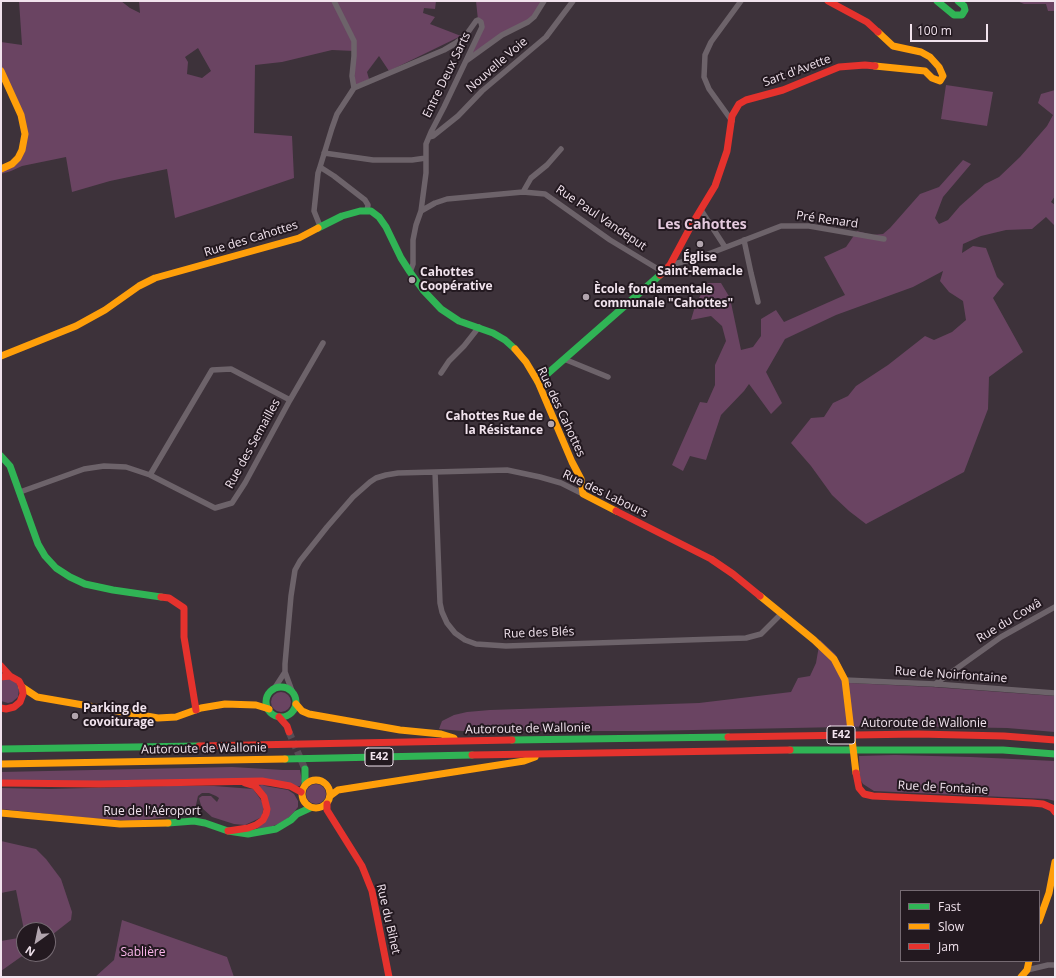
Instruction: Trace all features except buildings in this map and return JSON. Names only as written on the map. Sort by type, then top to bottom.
[{"type":"main road","name":"Sart d'Avette","points":[[538,382],[644,290],[670,265],[715,186],[727,151],[735,108],[739,104],[746,100],[783,90],[839,67],[865,65],[925,71],[932,78],[940,81],[943,76],[939,67],[930,57],[921,52],[893,46],[867,22],[828,1]]},
{"type":"main road","points":[[937,1],[954,15],[962,15],[965,10],[964,6],[958,1]]},
{"type":"main road","points":[[1,71],[21,115],[25,134],[22,150],[18,158],[12,164],[1,169]]},
{"type":"main road","name":"Rue des Cahottes","points":[[1,356],[76,326],[105,310],[139,286],[155,278],[299,238],[342,216],[360,211],[371,211],[379,217],[386,227],[401,258],[410,272],[423,290],[441,309],[458,321],[493,332],[505,340],[519,353],[538,382],[572,462],[581,478],[583,494]]},
{"type":"main road","points":[[1,456],[10,466],[38,544],[45,556],[56,568],[85,584],[113,590],[169,598],[181,604],[184,608],[184,637],[196,710]]},
{"type":"main road","name":"Rue des Labours","points":[[583,494],[711,559],[733,574],[782,613],[834,659],[845,680],[854,760]]},
{"type":"main road","points":[[1,666],[10,676],[19,681],[23,694],[21,700],[14,707],[6,709],[1,708]]},
{"type":"main road","points":[[1,677],[10,676]]},
{"type":"main road","points":[[256,704],[268,696],[274,689],[283,687],[292,691],[296,704],[302,711],[309,714],[400,730],[441,734],[464,741]]},
{"type":"main road","points":[[22,688],[37,697]]},
{"type":"main road","points":[[268,696],[268,709]]},
{"type":"main road","points":[[21,700],[37,697],[158,718],[176,717],[213,705],[256,704],[268,709],[280,717],[288,729],[288,715]]},
{"type":"main road","points":[[280,717],[288,715],[295,708],[296,704]]},
{"type":"main road","name":"Autoroute de Wallonie","points":[[1,749],[910,734],[1004,736],[1055,740]]},
{"type":"main road","name":"Autoroute de Wallonie","points":[[1,764],[910,749],[1003,750],[1055,754]]},
{"type":"main road","points":[[1,783],[99,784],[262,781],[290,786],[302,795],[305,804],[310,808],[319,809],[327,804],[330,796],[338,790],[524,761],[545,754]]},
{"type":"main road","name":"Rue de Fontaine","points":[[854,760],[859,788],[864,794],[872,796],[1043,804],[1052,808],[1055,812]]},
{"type":"main road","points":[[297,814],[305,784],[305,769],[314,780]]},
{"type":"main road","points":[[305,784],[314,780],[319,780],[327,786],[330,796]]},
{"type":"main road","points":[[228,831],[239,828],[248,828],[259,824],[263,820],[267,809],[264,797],[255,786],[235,781]]},
{"type":"main road","name":"Rue du Bihet","points":[[327,804],[327,810],[362,866],[372,891],[389,977]]},
{"type":"main road","name":"Rue de l'Aéroport","points":[[1,813],[74,821],[120,824],[156,824],[194,821],[228,831],[248,834],[266,832],[284,825],[297,814],[310,808]]},
{"type":"main road","name":"Rue du Bihet","points":[[319,809],[324,811],[328,816],[358,867],[368,892],[385,977]]},
{"type":"main road","points":[[1040,918],[1049,893],[1055,862]]},
{"type":"main road","points":[[1021,977],[1027,970],[1029,962]]},
{"type":"street","points":[[320,226],[314,211],[318,173],[337,114],[354,88],[352,76],[354,41],[334,1]]},
{"type":"street","points":[[466,61],[502,35],[528,22],[534,17],[544,1]]},
{"type":"street","name":"Nouvelle Voie","points":[[429,137],[433,136],[458,116],[482,91],[546,37],[573,1]]},
{"type":"street","points":[[732,121],[709,89],[704,77],[705,56],[711,42],[741,1]]},
{"type":"street","name":"Entre Deux Sarts","points":[[354,88],[444,50],[456,43],[478,20],[481,22],[482,27],[426,144],[426,173],[421,211]]},
{"type":"street","points":[[523,192],[532,178],[562,149]]},
{"type":"street","points":[[324,153],[373,160],[406,160],[426,158]]},
{"type":"street","points":[[320,167],[365,200],[368,205],[367,211]]},
{"type":"street","name":"Rue Paul Vandeput","points":[[421,211],[435,203],[447,199],[523,192],[545,194],[610,240],[663,272]]},
{"type":"street","points":[[701,210],[725,248]]},
{"type":"street","points":[[410,272],[413,264],[413,240],[421,211]]},
{"type":"street","name":"Pré Renard","points":[[670,265],[698,258],[781,226],[809,226],[884,239]]},
{"type":"street","points":[[744,240],[758,302]]},
{"type":"street","points":[[442,373],[449,361],[464,346],[479,327]]},
{"type":"street","name":"Rue des Semailles","points":[[20,492],[84,469],[104,466],[126,467],[150,476],[215,508],[232,503],[323,343]]},
{"type":"street","points":[[564,359],[608,377]]},
{"type":"street","name":"Rue des Semailles","points":[[150,476],[212,370],[231,369],[290,400]]},
{"type":"street","name":"Rue des Labours","points":[[292,691],[285,672],[292,585],[295,570],[300,561],[354,497],[370,482],[376,478],[398,473],[507,470],[561,483],[583,494]]},
{"type":"street","name":"Rue des Blés","points":[[435,472],[440,603],[447,623],[455,633],[465,640],[476,644],[506,646],[746,638],[761,634],[782,613]]},
{"type":"street","name":"Rue du Cowâ","points":[[935,684],[1000,637],[1055,606]]},
{"type":"street","name":"Rue des Labours","points":[[274,689],[285,672]]},
{"type":"street","name":"Rue de Noirfontaine","points":[[845,680],[935,684],[1055,693]]},
{"type":"street","points":[[1027,970],[1055,964]]},
{"type":"green space","points":[[19,1],[121,1],[140,13],[139,1],[436,1],[435,9],[424,8],[423,13],[435,17],[430,24],[461,36],[389,71],[379,56],[367,72],[369,79],[357,85],[354,83],[355,51],[332,50],[282,62],[255,65],[254,133],[292,136],[294,178],[175,218],[167,169],[110,181],[72,192],[66,157],[22,166],[1,174],[1,169],[18,158],[25,134],[1,71],[1,42],[22,45]],"holes":[[[198,48],[211,71],[202,78],[187,74],[188,62],[185,57]]]},
{"type":"green space","points":[[476,1],[544,1],[534,17],[468,56],[482,27],[478,20]]},
{"type":"green space","points":[[1017,1],[1055,1],[1055,11],[1048,11],[1046,4],[1024,4]]},
{"type":"green space","points":[[946,85],[993,92],[987,126],[941,119]]},
{"type":"green space","points":[[1055,90],[1055,196],[1051,202],[1055,205],[1055,226],[1046,217],[1032,229],[1006,230],[981,236],[963,244],[962,253],[973,246],[986,248],[997,277],[1004,284],[993,298],[1023,352],[989,377],[988,409],[964,472],[866,524],[832,495],[811,466],[791,443],[811,418],[824,417],[833,403],[848,396],[856,386],[888,365],[925,336],[934,340],[952,332],[966,320],[963,301],[949,292],[940,281],[943,271],[913,287],[836,315],[785,339],[766,372],[782,403],[771,414],[749,384],[721,415],[706,460],[690,456],[683,471],[672,465],[700,402],[707,403],[715,385],[715,365],[726,341],[722,326],[711,316],[691,320],[696,303],[708,283],[721,283],[730,298],[741,350],[753,347],[761,336],[761,319],[776,310],[784,322],[845,295],[824,257],[846,247],[857,231],[872,235],[883,234],[920,194],[939,187],[963,160],[971,164],[943,197],[935,218],[939,224],[948,220],[960,206],[985,184],[999,177],[1020,157],[1047,126],[1053,115],[1038,103],[1041,94]]},
{"type":"green space","points":[[820,640],[835,654],[850,683],[1055,696],[1055,732],[1007,728],[890,726],[645,731],[462,731],[439,729],[442,721],[454,715],[467,712],[699,703],[791,692],[798,678],[810,676],[816,663]]},
{"type":"green space","points":[[5,679],[16,682],[19,689],[18,697],[12,702],[8,703],[1,701],[1,681]]},
{"type":"green space","points":[[281,692],[288,695],[291,702],[288,709],[281,712],[274,709],[271,702],[274,695]]},
{"type":"green space","points":[[895,755],[1055,761],[1055,801],[1047,799],[874,791],[863,784],[860,779],[859,756]]},
{"type":"green space","points":[[232,767],[300,770],[302,781],[300,786],[1,781],[1,772]]},
{"type":"green space","points":[[316,784],[323,787],[326,794],[323,801],[316,804],[309,801],[306,794],[309,787]]},
{"type":"green space","points":[[259,785],[288,790],[294,794],[298,801],[298,807],[287,819],[278,824],[268,828],[256,830],[266,819]]},
{"type":"green space","points":[[214,786],[253,789],[264,804],[262,817],[245,825],[234,824],[212,817],[202,808],[199,798],[202,796],[211,796],[217,802],[219,798],[209,793],[202,793],[198,796],[194,814],[133,821],[1,809],[1,788],[50,789]]},
{"type":"green space","points":[[1,841],[36,849],[46,859],[61,879],[72,912],[71,920],[56,932],[56,922],[22,922],[16,890],[1,893]]},
{"type":"green space","name":"Sablière","points":[[122,920],[227,957],[234,977],[95,977],[114,960]]},
{"type":"green space","points":[[16,938],[16,960],[1,971],[1,941]]},
{"type":"tunnel","points":[[289,732],[305,769]]},
{"type":"traffic: fast","points":[[937,1],[954,15],[962,15],[965,10],[964,6],[958,1]]},
{"type":"traffic: fast","points":[[318,228],[342,216],[360,211],[371,211],[379,217],[386,227],[401,258],[410,272],[423,290],[441,309],[459,321],[493,333],[505,340],[515,349]]},
{"type":"traffic: fast","points":[[538,382],[660,275]]},
{"type":"traffic: fast","points":[[1,456],[10,466],[38,544],[45,556],[56,568],[85,584],[161,597]]},
{"type":"traffic: fast","points":[[281,687],[287,688],[295,696],[296,702],[295,708],[287,716],[281,717],[275,716],[267,708],[266,702],[267,696],[275,688],[281,687]]},
{"type":"traffic: fast","points":[[512,740],[728,737]]},
{"type":"traffic: fast","points":[[1,749],[199,746]]},
{"type":"traffic: fast","points":[[790,750],[1003,750],[1055,754]]},
{"type":"traffic: fast","points":[[285,759],[472,755]]},
{"type":"traffic: fast","points":[[305,769],[305,784]]},
{"type":"traffic: fast","points":[[168,823],[194,821],[228,831],[248,834],[276,829],[291,820],[297,814],[310,808]]},
{"type":"traffic: slow","points":[[875,66],[925,71],[932,78],[940,81],[943,76],[939,67],[930,57],[921,52],[893,46],[878,32]]},
{"type":"traffic: slow","points":[[1,71],[21,115],[25,134],[22,150],[18,158],[12,164],[1,169]]},
{"type":"traffic: slow","points":[[1,356],[76,326],[105,310],[139,286],[155,278],[299,238],[318,228]]},
{"type":"traffic: slow","points":[[515,349],[526,362],[538,382],[572,462],[581,479],[583,494],[616,511]]},
{"type":"traffic: slow","points":[[760,596],[814,640],[834,659],[845,680],[856,773]]},
{"type":"traffic: slow","points":[[22,687],[37,697],[158,718],[176,717],[201,708],[225,704],[256,705],[269,709]]},
{"type":"traffic: slow","points":[[296,704],[302,711],[309,714],[400,730],[441,734],[454,738]]},
{"type":"traffic: slow","points":[[330,796],[338,790],[524,761],[535,757]]},
{"type":"traffic: slow","points":[[1,764],[285,759]]},
{"type":"traffic: slow","points":[[316,780],[322,781],[326,784],[329,788],[330,794],[329,800],[326,804],[322,807],[316,808],[310,807],[306,804],[303,800],[302,794],[303,788],[306,784],[310,781],[316,780]]},
{"type":"traffic: slow","points":[[1,813],[120,824],[168,823]]},
{"type":"traffic: slow","points":[[1040,918],[1049,893],[1055,862]]},
{"type":"traffic: slow","points":[[1021,977],[1027,970],[1029,962]]},
{"type":"traffic: jam","points":[[828,1],[867,22],[878,32]]},
{"type":"traffic: jam","points":[[660,275],[670,265],[715,186],[727,151],[732,116],[739,104],[746,100],[783,90],[839,67],[865,65],[875,66]]},
{"type":"traffic: jam","points":[[616,511],[711,559],[733,574],[760,596]]},
{"type":"traffic: jam","points":[[161,597],[169,598],[184,608],[184,637],[196,710]]},
{"type":"traffic: jam","points":[[1,666],[10,676]]},
{"type":"traffic: jam","points":[[1,677],[10,676],[19,681],[23,694],[20,702],[14,707],[6,709],[1,708]]},
{"type":"traffic: jam","points":[[279,717],[287,726],[289,732]]},
{"type":"traffic: jam","points":[[728,737],[918,734],[1004,736],[1055,740]]},
{"type":"traffic: jam","points":[[199,746],[512,740]]},
{"type":"traffic: jam","points":[[472,755],[790,750]]},
{"type":"traffic: jam","points":[[856,773],[859,788],[864,794],[873,796],[1032,803],[1043,804],[1052,808],[1055,812]]},
{"type":"traffic: jam","points":[[1,783],[99,784],[262,781],[290,786],[301,792]]},
{"type":"traffic: jam","points":[[228,831],[248,828],[256,825],[263,820],[266,814],[267,809],[264,797],[255,786],[245,783]]},
{"type":"traffic: jam","points":[[327,804],[327,810],[362,866],[372,891],[389,977]]},
{"type":"place","name":"Église Saint-Remacle","points":[[700,244]]},
{"type":"place","name":"Cahottes Coopérative","points":[[412,280]]},
{"type":"place","name":"Ècole fondamentale communale \"Cahottes\"","points":[[586,297]]},
{"type":"place","name":"Cahottes Rue de la Résistance","points":[[551,424]]},
{"type":"place","name":"Parking de covoiturage","points":[[75,716]]},
{"type":"district","name":"Les Cahottes","points":[[702,225]]}]
